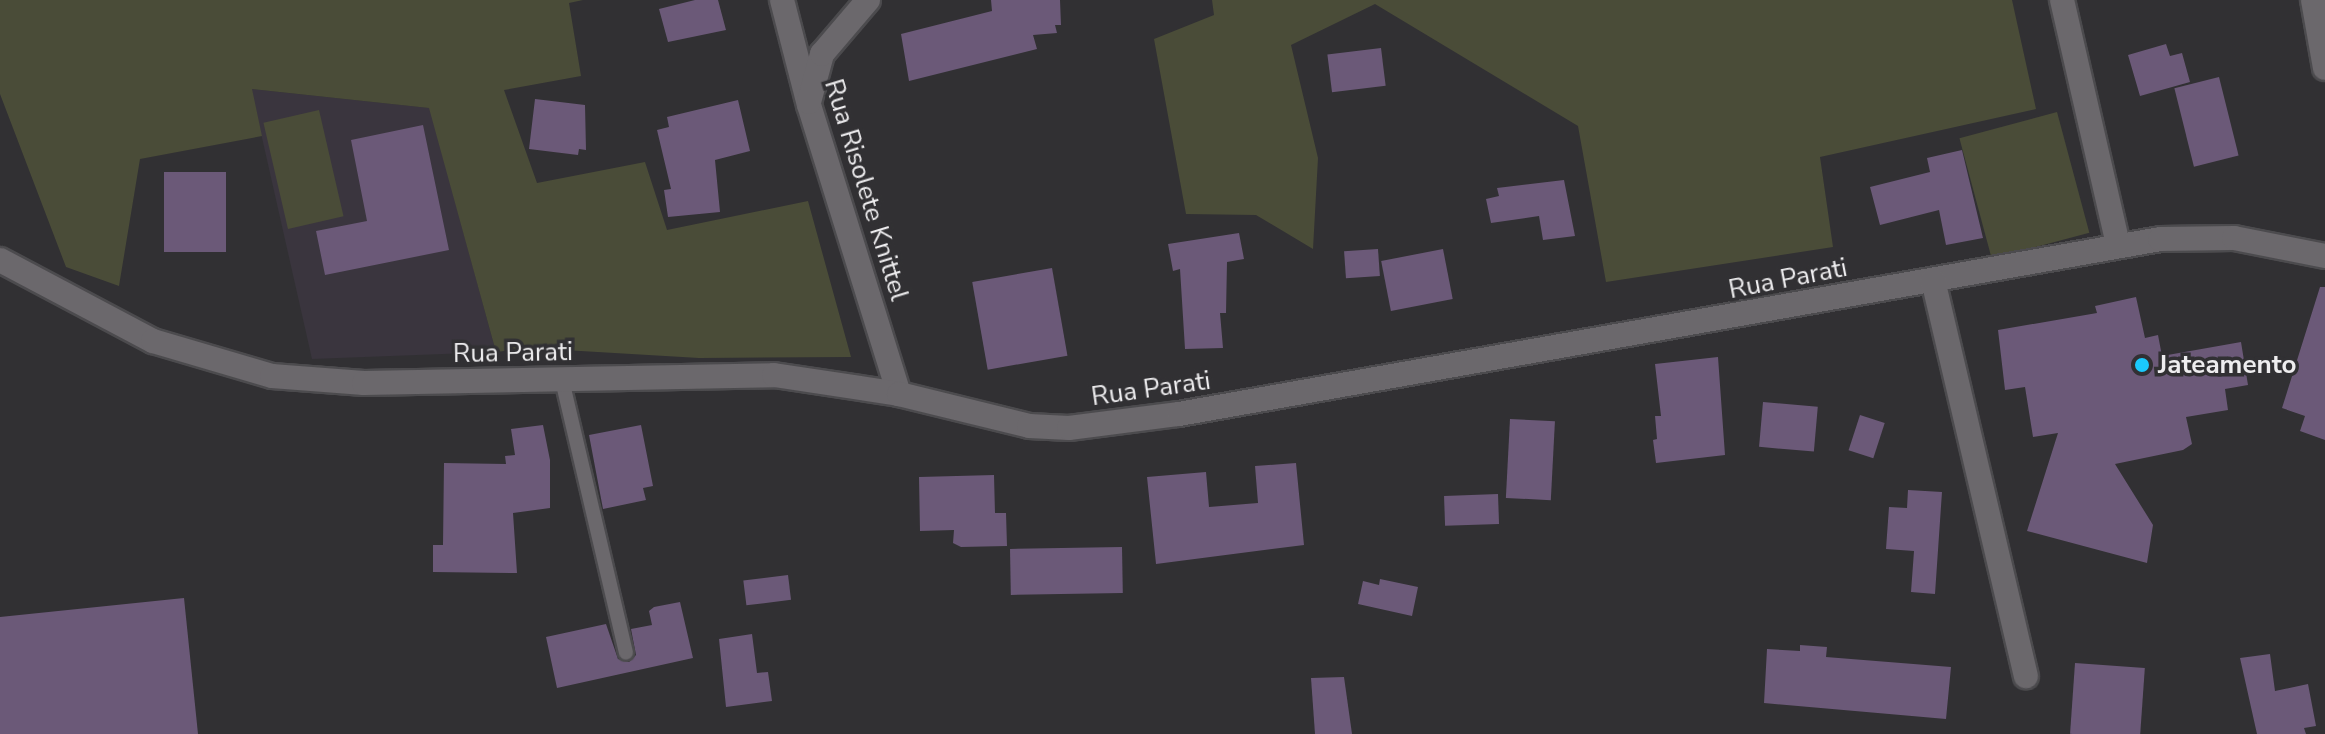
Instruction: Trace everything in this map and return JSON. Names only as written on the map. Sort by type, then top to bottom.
[{"type":"street","name":"Rua Risolete Knittel","points":[[782,0],[809,105],[899,394]]},
{"type":"street","points":[[809,105],[822,54],[868,0]]},
{"type":"street","points":[[2062,0],[2118,245]]},
{"type":"street","points":[[2313,0],[2325,68]]},
{"type":"street","name":"Rua Parati","points":[[0,260],[130,331],[191,356],[272,376],[364,383],[774,375],[899,394],[1029,426],[1111,425],[2118,245],[2234,238],[2325,256]]},
{"type":"street","points":[[1933,280],[2026,676]]},
{"type":"lane","points":[[562,380],[626,653]]},
{"type":"shaded area","points":[[251,89],[430,108],[496,352],[312,359]]},
{"type":"green space","points":[[0,0],[583,0],[569,3],[581,76],[504,90],[537,183],[645,162],[667,230],[808,201],[851,357],[699,358],[530,348],[496,352],[429,108],[252,89],[262,136],[140,159],[119,286],[66,267],[0,94]]},
{"type":"green space","points":[[1212,0],[2012,0],[2036,109],[1820,157],[1833,247],[1606,282],[1578,126],[1375,4],[1291,45],[1318,158],[1313,249],[1256,215],[1186,214],[1154,39],[1214,15]]},
{"type":"green space","points":[[319,110],[344,216],[288,229],[263,123]]},
{"type":"green space","points":[[2057,112],[2089,233],[1992,259],[1959,138]]},
{"type":"building","points":[[695,0],[718,0],[726,30],[668,42],[659,9]]},
{"type":"building","points":[[991,0],[1060,0],[1061,25],[1055,25],[1057,33],[1033,35],[1037,49],[909,81],[901,34],[992,11]]},
{"type":"building","points":[[2166,44],[2170,56],[2182,53],[2190,82],[2140,96],[2128,55]]},
{"type":"building","points":[[1381,48],[1386,86],[1332,92],[1327,55]]},
{"type":"building","points":[[2219,77],[2239,156],[2194,167],[2174,88]]},
{"type":"building","points":[[535,99],[585,105],[586,150],[579,149],[578,155],[529,149]]},
{"type":"building","points":[[738,100],[750,151],[715,160],[720,212],[668,217],[664,190],[671,189],[657,130],[669,127],[667,117]]},
{"type":"building","points":[[423,125],[449,250],[325,275],[316,231],[367,221],[351,140]]},
{"type":"building","points":[[1962,150],[1983,238],[1946,245],[1939,210],[1880,225],[1870,187],[1930,172],[1927,158]]},
{"type":"building","points":[[164,172],[226,172],[226,252],[164,252]]},
{"type":"building","points":[[1564,180],[1575,236],[1543,240],[1539,216],[1491,223],[1486,199],[1499,196],[1497,188]]},
{"type":"building","points":[[1239,233],[1244,259],[1227,262],[1226,313],[1220,313],[1223,348],[1185,349],[1180,269],[1173,271],[1168,244]]},
{"type":"building","points":[[1378,249],[1380,276],[1346,278],[1344,251]]},
{"type":"building","points":[[1443,249],[1453,299],[1391,311],[1381,261]]},
{"type":"building","points":[[1052,268],[1067,356],[988,370],[972,282]]},
{"type":"building","points":[[2320,287],[2325,287],[2325,440],[2300,431],[2305,416],[2282,408]]},
{"type":"building","points":[[2136,297],[2145,338],[2158,335],[2162,356],[2241,342],[2248,385],[2225,389],[2228,410],[2186,417],[2192,444],[2183,450],[2115,464],[2153,525],[2147,563],[2027,531],[2058,433],[2033,437],[2025,387],[2005,390],[1998,330],[2097,313],[2095,306]]},
{"type":"building","points":[[1718,357],[1725,455],[1656,463],[1653,440],[1657,439],[1655,416],[1661,416],[1655,364]]},
{"type":"building","points":[[1763,402],[1818,407],[1814,452],[1759,447]]},
{"type":"building","points":[[1860,415],[1885,423],[1873,458],[1849,450]]},
{"type":"building","points":[[1510,419],[1555,421],[1551,500],[1506,498]]},
{"type":"building","points":[[543,425],[550,460],[550,508],[513,513],[517,573],[433,572],[433,545],[443,545],[444,463],[506,464],[505,456],[515,455],[511,429]]},
{"type":"building","points":[[641,425],[653,486],[643,488],[646,500],[603,509],[589,435]]},
{"type":"building","points":[[1296,463],[1304,545],[1156,564],[1147,477],[1206,472],[1209,507],[1258,503],[1255,466]]},
{"type":"building","points":[[994,475],[995,513],[1006,513],[1007,546],[961,547],[953,543],[954,530],[920,531],[919,477]]},
{"type":"building","points":[[1908,490],[1942,492],[1935,594],[1911,592],[1914,551],[1886,549],[1889,507],[1907,508]]},
{"type":"building","points":[[1498,494],[1499,524],[1445,526],[1444,496]]},
{"type":"building","points":[[1122,547],[1123,593],[1011,595],[1010,549]]},
{"type":"building","points":[[788,575],[791,600],[746,605],[743,580]]},
{"type":"building","points":[[1380,579],[1418,587],[1412,616],[1358,604],[1363,581],[1379,585]]},
{"type":"building","points":[[184,598],[198,734],[0,734],[0,617]]},
{"type":"building","points":[[680,602],[693,658],[557,688],[546,637],[606,624],[618,659],[629,662],[636,655],[631,629],[652,625],[649,611],[654,607]]},
{"type":"building","points":[[752,634],[757,673],[768,672],[772,701],[726,707],[719,639]]},
{"type":"building","points":[[1800,645],[1827,647],[1826,657],[1951,667],[1946,719],[1764,703],[1767,649],[1800,651]]},
{"type":"building","points":[[2270,654],[2275,691],[2308,684],[2316,726],[2304,728],[2306,734],[2257,734],[2240,658]]},
{"type":"building","points":[[2075,663],[2145,668],[2140,734],[2070,734]]},
{"type":"building","points":[[1344,677],[1352,734],[1315,734],[1311,678]]},
{"type":"place","name":"Jateamento","points":[[2142,365]]}]
